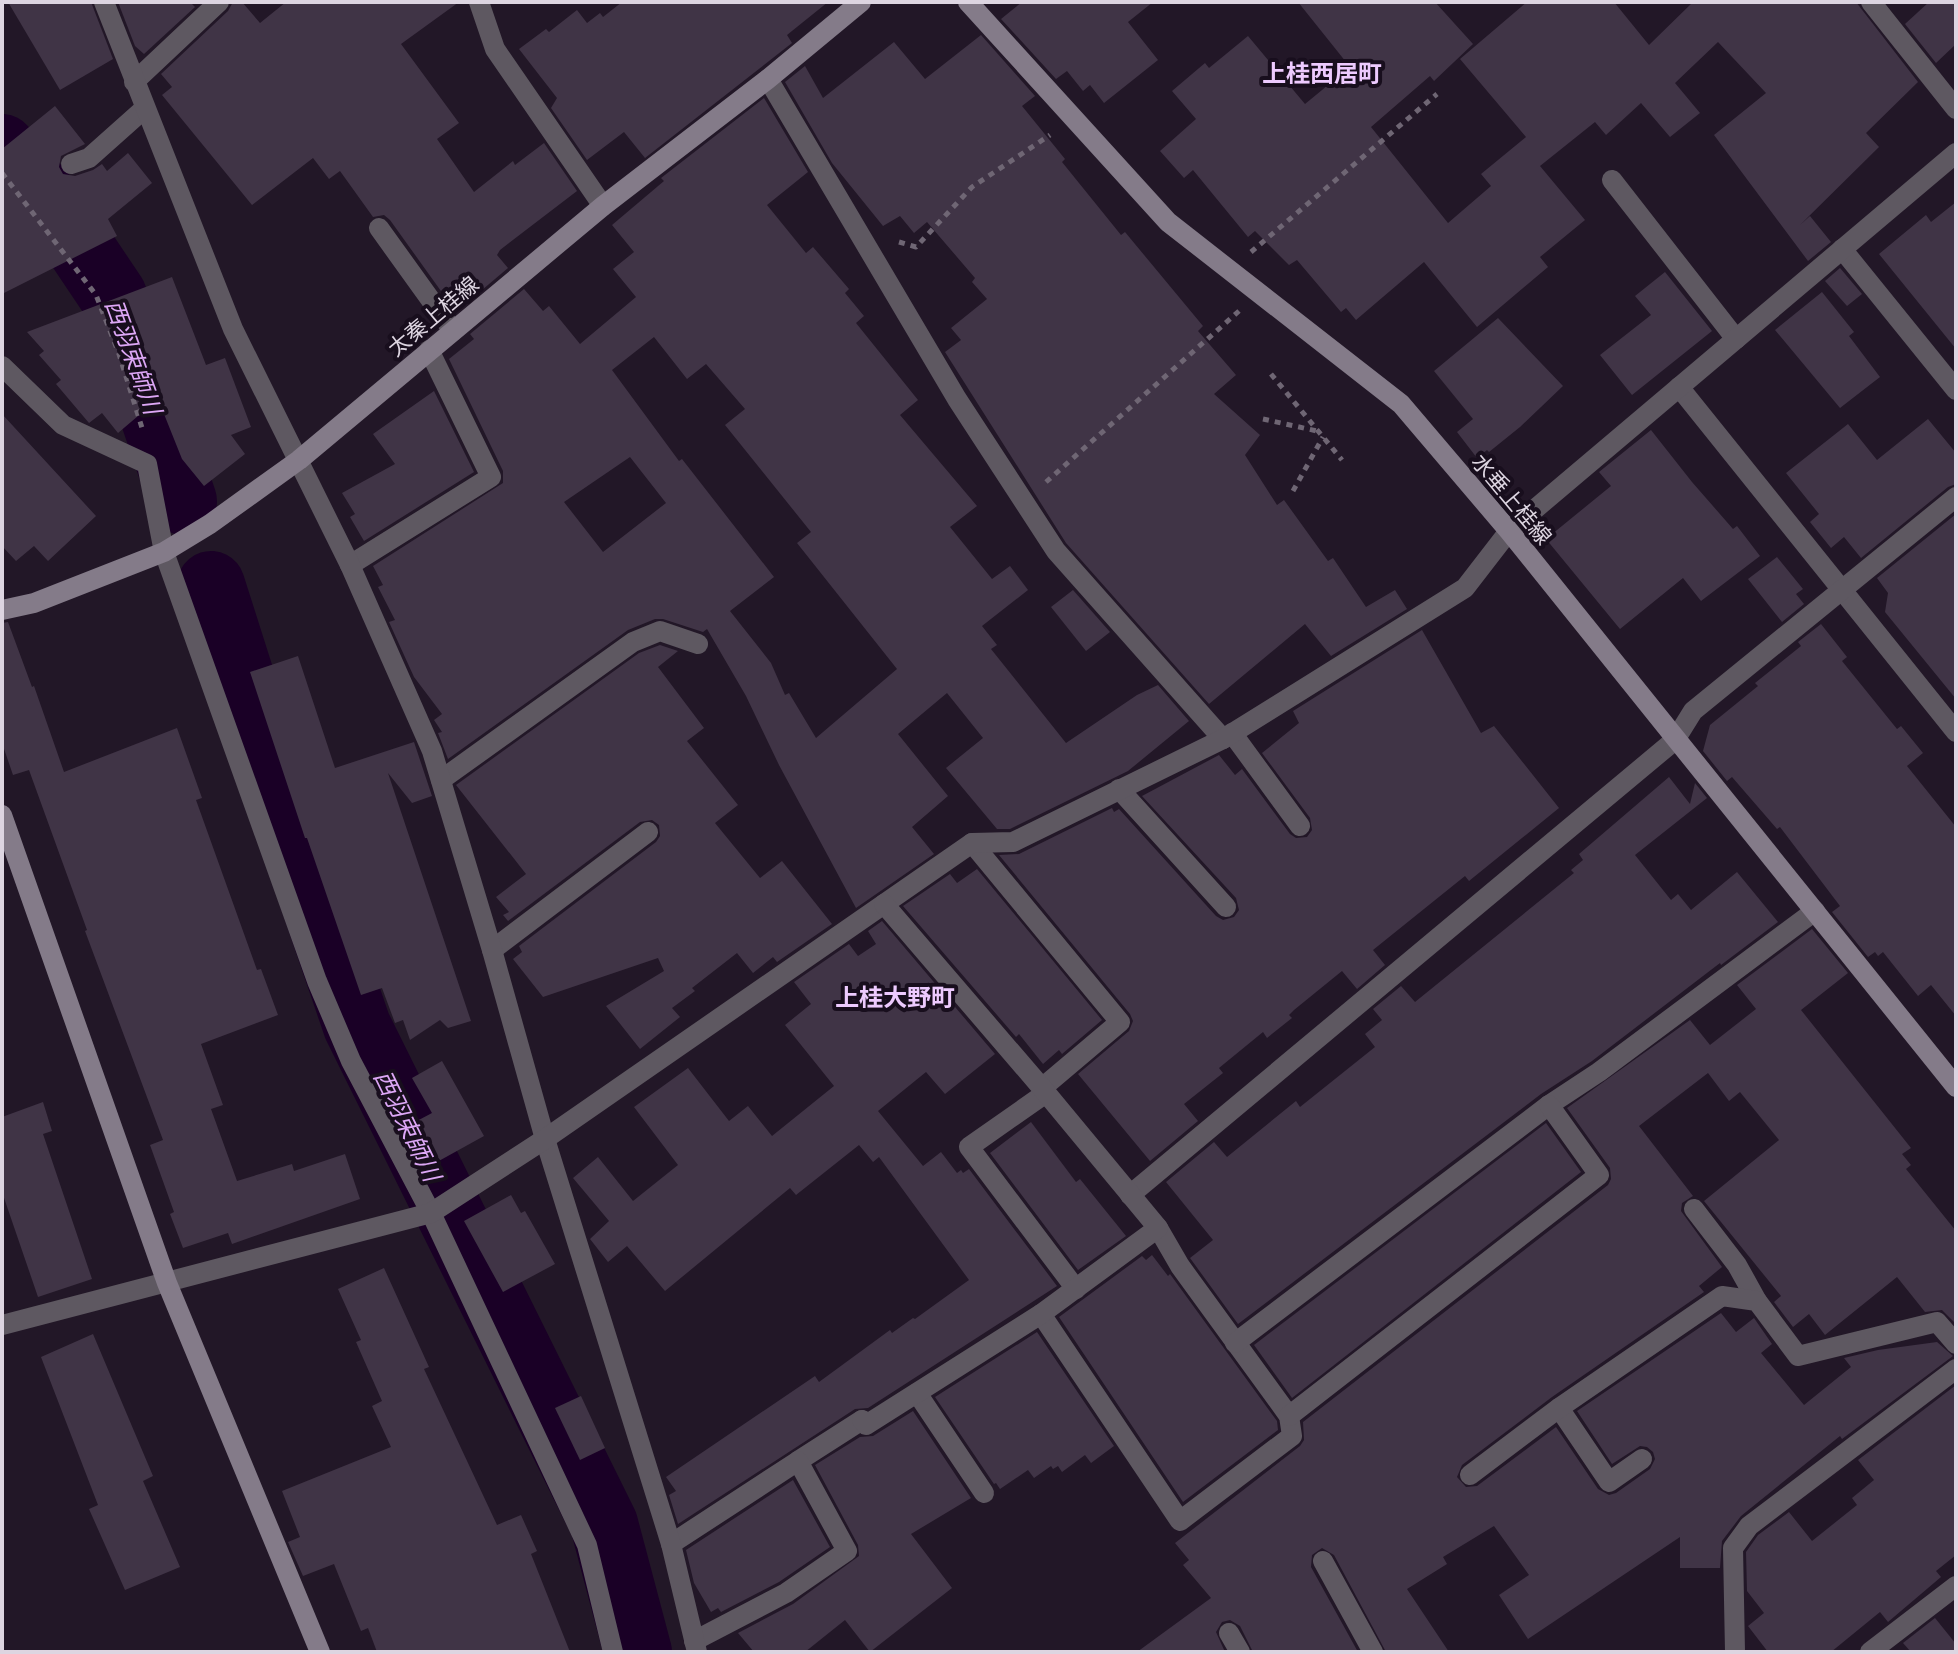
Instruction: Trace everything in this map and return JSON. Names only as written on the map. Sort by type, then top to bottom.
[{"type":"main road","name":"太秦上桂線","points":[[2,610],[34,603],[164,552],[210,524],[299,460],[603,206],[768,79],[861,2]]},
{"type":"main road","name":"水垂上桂線","points":[[968,2],[1159,214],[1401,404],[1509,531],[1956,1087]]},
{"type":"main road","points":[[2,815],[167,1283],[320,1652]]},
{"type":"street","points":[[104,2],[233,329],[350,565],[432,751],[545,1139],[671,1544],[696,1646],[786,1593],[847,1551],[798,1461]]},
{"type":"street","points":[[134,82],[219,2]]},
{"type":"street","points":[[479,2],[495,49],[603,206]]},
{"type":"street","points":[[1871,2],[1956,109]]},
{"type":"street","points":[[768,79],[957,399],[1056,551],[1228,736],[1300,826]]},
{"type":"street","points":[[71,164],[89,158],[144,109]]},
{"type":"street","points":[[2,1325],[433,1212],[545,1139],[972,843],[1013,842],[1228,736],[1465,588],[1509,531],[1956,153]]},
{"type":"street","points":[[1612,180],[1736,339]]},
{"type":"street","points":[[379,228],[453,331]]},
{"type":"street","points":[[1842,249],[1956,390]]},
{"type":"street","points":[[350,565],[491,477],[429,350]]},
{"type":"street","points":[[2,366],[63,425],[147,464],[164,552],[317,981],[351,1061],[433,1212],[587,1545],[613,1652]]},
{"type":"street","points":[[1679,387],[1956,732]]},
{"type":"street","points":[[1130,1195],[1675,740],[1693,711],[1956,497]]},
{"type":"street","points":[[441,780],[633,642],[660,631],[698,644]]},
{"type":"street","points":[[1119,789],[1226,907]]},
{"type":"street","points":[[492,950],[648,832]]},
{"type":"street","points":[[972,843],[1120,1022],[1044,1090],[969,1147],[1076,1289]]},
{"type":"street","points":[[884,904],[1158,1228],[1180,1266],[1289,1416],[1292,1436],[1180,1521],[1041,1314]]},
{"type":"street","points":[[1235,1343],[1549,1105],[1599,1072],[1815,911]]},
{"type":"street","points":[[1289,1416],[1599,1175],[1549,1105]]},
{"type":"street","points":[[1694,1209],[1737,1265],[1757,1301],[1798,1356],[1937,1322],[1956,1344]]},
{"type":"street","points":[[671,1544],[862,1420],[866,1425],[1041,1314],[1158,1228]]},
{"type":"street","points":[[1470,1475],[1559,1408],[1722,1296],[1757,1301]]},
{"type":"street","points":[[1735,1652],[1733,1548],[1749,1526],[1956,1369]]},
{"type":"street","points":[[917,1393],[984,1493]]},
{"type":"street","points":[[1559,1408],[1609,1482],[1642,1459]]},
{"type":"street","points":[[1323,1561],[1373,1652]]},
{"type":"street","points":[[1870,1652],[1956,1586]]},
{"type":"street","points":[[1229,1633],[1240,1652]]},
{"type":"path","points":[[1231,273],[1257,246],[1437,94]]},
{"type":"path","points":[[856,228],[916,247],[972,187],[1073,118]]},
{"type":"path","points":[[2,173],[96,295],[142,421],[147,464]]},
{"type":"path","points":[[1022,499],[1048,481],[1259,294]]},
{"type":"path","points":[[1271,374],[1342,460]]},
{"type":"path","points":[[1263,419],[1318,431]]},
{"type":"path","points":[[1293,491],[1323,437]]},
{"type":"building","points":[[8,2],[91,2],[113,59],[60,90]]},
{"type":"building","points":[[118,2],[190,2],[195,7],[144,54],[135,46]]},
{"type":"building","points":[[233,2],[242,2],[260,23],[286,2],[459,2],[401,44],[459,123],[437,139],[474,192],[513,161],[515,165],[544,143],[577,191],[500,250],[497,255],[508,268],[456,312],[390,220],[384,215],[373,217],[340,171],[329,179],[313,158],[252,205],[162,95],[172,87],[161,74],[228,11]]},
{"type":"building","points":[[622,2],[828,2],[787,35],[792,43],[645,158],[624,132],[587,160],[551,108],[557,98],[519,49],[546,29],[549,32],[577,10],[587,23],[600,13],[603,17]]},
{"type":"building","points":[[1022,2],[1153,2],[1128,22],[1158,60],[1104,103],[1090,85],[1083,91],[1067,71],[1056,79],[1001,19]]},
{"type":"building","points":[[1298,2],[1435,2],[1473,44],[1434,81],[1430,76],[1371,127],[1448,223],[1491,186],[1481,174],[1526,137],[1460,59],[1527,2],[1614,2],[1649,45],[1693,2],[1856,2],[1918,82],[1866,133],[1879,147],[1800,225],[1810,216],[1831,242],[1808,261],[1714,135],[1766,93],[1718,42],[1675,83],[1700,113],[1670,137],[1641,103],[1606,135],[1595,122],[1540,166],[1585,220],[1540,257],[1548,267],[1477,327],[1424,262],[1356,320],[1346,308],[1341,312],[1297,260],[1289,265],[1255,231],[1248,237],[1193,170],[1184,178],[1160,151],[1196,119],[1172,91],[1205,63],[1209,68],[1248,36],[1305,104],[1350,67]]},
{"type":"building","points":[[1929,2],[1956,2],[1956,44],[1936,63],[1905,24]]},
{"type":"building","points":[[981,35],[1035,96],[1022,106],[1065,159],[1062,162],[1121,235],[1125,232],[1203,326],[1198,331],[1236,375],[1214,394],[1260,435],[1245,455],[1277,505],[1284,500],[1328,561],[1333,558],[1366,607],[1395,590],[1407,609],[1331,656],[1305,624],[1209,704],[1066,543],[945,352],[961,340],[951,328],[987,299],[972,282],[975,278],[927,222],[914,233],[900,216],[883,226],[832,163],[785,82],[805,66],[823,98],[894,42],[925,79]]},
{"type":"building","points":[[764,98],[808,172],[767,205],[806,253],[813,247],[849,289],[845,293],[864,316],[856,323],[918,400],[900,415],[977,506],[950,527],[992,579],[1010,566],[1028,590],[982,626],[997,645],[991,649],[1066,743],[1137,695],[1158,685],[1189,721],[1128,771],[1010,829],[997,829],[946,768],[983,738],[947,693],[898,734],[948,796],[912,827],[934,854],[856,908],[779,765],[746,696],[707,629],[703,632],[655,619],[628,630],[448,759],[438,733],[442,732],[434,720],[442,714],[414,677],[389,622],[395,620],[378,587],[383,585],[373,566],[503,483],[503,471],[449,359],[474,339],[470,334],[524,289],[543,311],[549,306],[580,344],[636,297],[613,269],[634,252],[612,225],[664,181],[661,178]],"holes":[[[654,337],[687,379],[706,364],[745,409],[725,425],[811,532],[797,543],[897,669],[816,738],[789,693],[785,695],[771,663],[730,611],[774,577],[682,459],[679,461],[612,370]],[[630,457],[666,503],[603,552],[564,502]]]},
{"type":"building","points":[[55,106],[85,144],[61,156],[59,167],[63,174],[75,176],[102,164],[107,171],[128,153],[152,183],[108,219],[117,236],[2,294],[2,149]]},
{"type":"building","points":[[1956,202],[1956,349],[1879,254],[1926,215],[1931,222]]},
{"type":"building","points":[[1840,268],[1862,294],[1847,306],[1825,281]]},
{"type":"building","points":[[1665,272],[1712,331],[1632,395],[1600,355],[1651,315],[1635,296]]},
{"type":"building","points":[[172,277],[206,365],[225,358],[251,427],[231,435],[245,454],[204,486],[182,459],[158,399],[118,433],[102,413],[89,423],[56,384],[61,380],[39,355],[44,351],[27,332]]},
{"type":"building","points":[[1822,292],[1854,332],[1849,336],[1880,377],[1840,408],[1775,330]]},
{"type":"building","points":[[1498,318],[1563,386],[1520,427],[1477,458],[1457,432],[1473,419],[1434,371]]},
{"type":"building","points":[[434,391],[474,472],[364,541],[350,517],[355,514],[342,493],[395,464],[373,434]]},
{"type":"building","points":[[2,414],[96,516],[48,561],[34,546],[16,561],[2,546]]},
{"type":"building","points":[[1928,419],[1956,453],[1956,484],[1948,487],[1861,558],[1844,537],[1831,548],[1810,522],[1819,514],[1786,473],[1848,424],[1877,460]]},
{"type":"building","points":[[1651,430],[1692,482],[1733,529],[1737,526],[1760,556],[1701,601],[1683,578],[1620,629],[1546,539],[1611,486],[1599,472]]},
{"type":"building","points":[[1956,514],[1956,699],[1885,612],[1888,593],[1877,578]]},
{"type":"building","points":[[1777,557],[1803,589],[1796,594],[1804,604],[1782,622],[1748,579]]},
{"type":"building","points":[[1073,590],[1110,632],[1086,651],[1051,607]]},
{"type":"building","points":[[8,622],[64,772],[177,728],[202,798],[196,800],[257,970],[261,969],[278,1015],[201,1044],[223,1105],[211,1109],[237,1181],[292,1164],[294,1171],[345,1154],[360,1199],[232,1244],[228,1233],[183,1248],[170,1214],[174,1212],[150,1145],[163,1140],[29,770],[13,775],[2,743],[2,623]]},
{"type":"building","points":[[1821,624],[1847,657],[1842,661],[1897,729],[1901,726],[1923,753],[1907,766],[1956,827],[1956,1016],[1931,985],[1918,996],[1883,952],[1878,956],[1875,952],[1868,957],[1832,912],[1840,906],[1780,827],[1777,829],[1732,777],[1727,781],[1703,751],[1710,725],[1758,686],[1755,683],[1801,646],[1798,642]]},
{"type":"building","points":[[1422,630],[1481,733],[1494,726],[1559,808],[1469,881],[1465,876],[1373,950],[1385,965],[1357,989],[1342,971],[1294,1010],[1289,1015],[1292,1018],[1267,1038],[1263,1032],[1219,1068],[1223,1073],[1184,1104],[1198,1121],[1150,1161],[1078,1074],[1129,1031],[1133,1021],[1130,1014],[999,855],[1019,854],[1112,808],[1114,812],[1119,809],[1216,916],[1223,920],[1234,917],[1239,910],[1236,898],[1142,796],[1219,755],[1235,775],[1242,769],[1290,834],[1296,838],[1307,837],[1312,830],[1310,818],[1262,753],[1299,723],[1293,711]]},
{"type":"building","points":[[660,645],[678,651],[658,667],[704,728],[687,741],[738,805],[715,823],[760,878],[782,861],[832,924],[777,962],[773,957],[753,973],[737,953],[692,988],[695,991],[672,1008],[680,1017],[640,1049],[606,1006],[664,971],[658,958],[543,997],[513,959],[522,952],[519,946],[656,842],[660,836],[659,825],[652,820],[640,822],[508,921],[503,915],[509,912],[496,897],[526,874],[456,785],[639,653]]},
{"type":"building","points":[[298,656],[335,768],[414,742],[432,796],[412,803],[388,773],[471,1021],[448,1028],[440,1020],[410,1040],[403,1020],[395,1023],[382,988],[361,995],[250,672]]},
{"type":"building","points":[[1669,777],[1690,804],[1695,783],[1707,798],[1635,855],[1671,900],[1678,894],[1691,910],[1737,872],[1778,922],[1592,1061],[1541,1094],[1238,1324],[1190,1258],[1213,1240],[1166,1182],[1214,1142],[1227,1157],[1296,1101],[1300,1107],[1375,1047],[1365,1034],[1382,1020],[1373,1009],[1401,986],[1415,1002],[1574,873],[1571,870],[1583,860],[1579,854]]},
{"type":"building","points":[[977,869],[1102,1020],[1062,1054],[1059,1050],[1043,1064],[903,906],[950,874],[957,883]]},
{"type":"building","points":[[882,921],[995,1054],[945,1094],[926,1072],[878,1111],[923,1166],[941,1152],[957,1173],[969,1169],[1057,1286],[868,1408],[855,1409],[678,1524],[669,1495],[676,1491],[666,1477],[815,1376],[819,1382],[890,1330],[892,1333],[915,1319],[969,1280],[879,1157],[873,1162],[859,1145],[796,1195],[790,1188],[665,1291],[627,1246],[608,1262],[590,1239],[609,1221],[573,1178],[598,1157],[633,1201],[678,1165],[634,1107],[688,1068],[729,1121],[748,1106],[772,1136],[834,1086],[785,1025],[811,1004],[794,982],[849,944],[858,956],[876,944],[868,931]]},
{"type":"building","points":[[1812,929],[1848,973],[1801,1010],[1911,1148],[1902,1154],[1911,1165],[1906,1169],[1956,1231],[1956,1324],[1942,1310],[1925,1312],[1897,1277],[1825,1335],[1809,1314],[1793,1327],[1774,1302],[1781,1296],[1704,1201],[1779,1140],[1740,1092],[1729,1101],[1708,1073],[1639,1126],[1693,1196],[1682,1203],[1681,1211],[1722,1267],[1699,1286],[1704,1292],[1552,1397],[1462,1465],[1457,1477],[1466,1487],[1477,1486],[1556,1427],[1598,1489],[1609,1495],[1616,1493],[1650,1469],[1655,1459],[1653,1452],[1640,1446],[1612,1464],[1577,1411],[1721,1313],[1736,1332],[1754,1318],[1772,1344],[1761,1353],[1804,1405],[1851,1367],[1844,1358],[1937,1342],[1953,1356],[1842,1439],[1840,1436],[1741,1516],[1722,1541],[1720,1568],[1680,1568],[1680,1537],[1528,1639],[1499,1595],[1529,1575],[1494,1526],[1443,1557],[1447,1564],[1407,1589],[1449,1652],[1386,1652],[1334,1555],[1322,1548],[1312,1555],[1311,1567],[1358,1652],[1253,1652],[1240,1626],[1230,1620],[1222,1622],[1216,1632],[1225,1652],[1137,1652],[1211,1598],[1183,1565],[1189,1560],[1175,1543],[1300,1446],[1304,1440],[1303,1422],[1608,1185],[1610,1168],[1567,1108],[1690,1020],[1710,1045],[1756,1009],[1737,985]]},
{"type":"building","points":[[442,1061],[484,1136],[437,1162],[415,1122],[432,1113],[412,1078]]},
{"type":"building","points":[[43,1102],[52,1131],[43,1134],[92,1279],[38,1297],[2,1192],[2,1117]]},
{"type":"building","points":[[1031,1122],[1076,1182],[1080,1179],[1126,1236],[1078,1270],[990,1153]]},
{"type":"building","points":[[1546,1123],[1581,1172],[1292,1398],[1254,1345]]},
{"type":"building","points":[[511,1195],[521,1213],[525,1211],[555,1264],[503,1292],[464,1221]]},
{"type":"building","points":[[1152,1255],[1168,1276],[1170,1274],[1277,1421],[1278,1430],[1183,1502],[1059,1317],[1142,1256],[1146,1260]]},
{"type":"building","points":[[384,1268],[429,1367],[424,1369],[497,1525],[521,1515],[537,1551],[531,1554],[570,1652],[377,1652],[368,1628],[361,1631],[334,1564],[303,1576],[288,1542],[300,1537],[282,1491],[391,1447],[372,1406],[382,1401],[356,1342],[361,1340],[338,1289]]},
{"type":"building","points":[[1037,1332],[1114,1446],[1091,1463],[1085,1455],[1062,1472],[1058,1466],[1053,1469],[1051,1466],[1034,1478],[1028,1470],[1000,1489],[935,1397]]},
{"type":"building","points":[[93,1334],[153,1476],[143,1481],[180,1567],[125,1590],[89,1509],[98,1505],[41,1357]]},
{"type":"building","points":[[1956,1385],[1956,1555],[1936,1571],[1941,1577],[1888,1622],[1880,1612],[1831,1652],[1768,1652],[1748,1626],[1764,1613],[1747,1591],[1746,1552],[1758,1535],[1789,1512],[1812,1541],[1857,1505],[1852,1498],[1874,1480],[1858,1460]]},
{"type":"building","points":[[581,1396],[605,1448],[580,1460],[555,1408]]},
{"type":"building","points":[[913,1411],[971,1498],[911,1534],[952,1588],[870,1652],[845,1620],[805,1652],[754,1652],[738,1633],[793,1604],[859,1556],[858,1545],[815,1465],[860,1437],[873,1436]]},
{"type":"building","points":[[793,1480],[830,1547],[779,1582],[721,1612],[718,1608],[711,1612],[694,1583],[686,1550]]},
{"type":"building","points":[[1935,1618],[1956,1644],[1956,1652],[1911,1652],[1903,1643]]},
{"type":"waterway","name":"西羽束師川","points":[[2,148],[58,214],[113,296],[183,501]]},
{"type":"waterway","name":"西羽束師川","points":[[211,585],[273,780],[357,1026],[604,1524],[638,1652]]},
{"type":"district","name":"上桂西居町","points":[[1322,74]]},
{"type":"district","name":"上桂大野町","points":[[895,998]]}]
